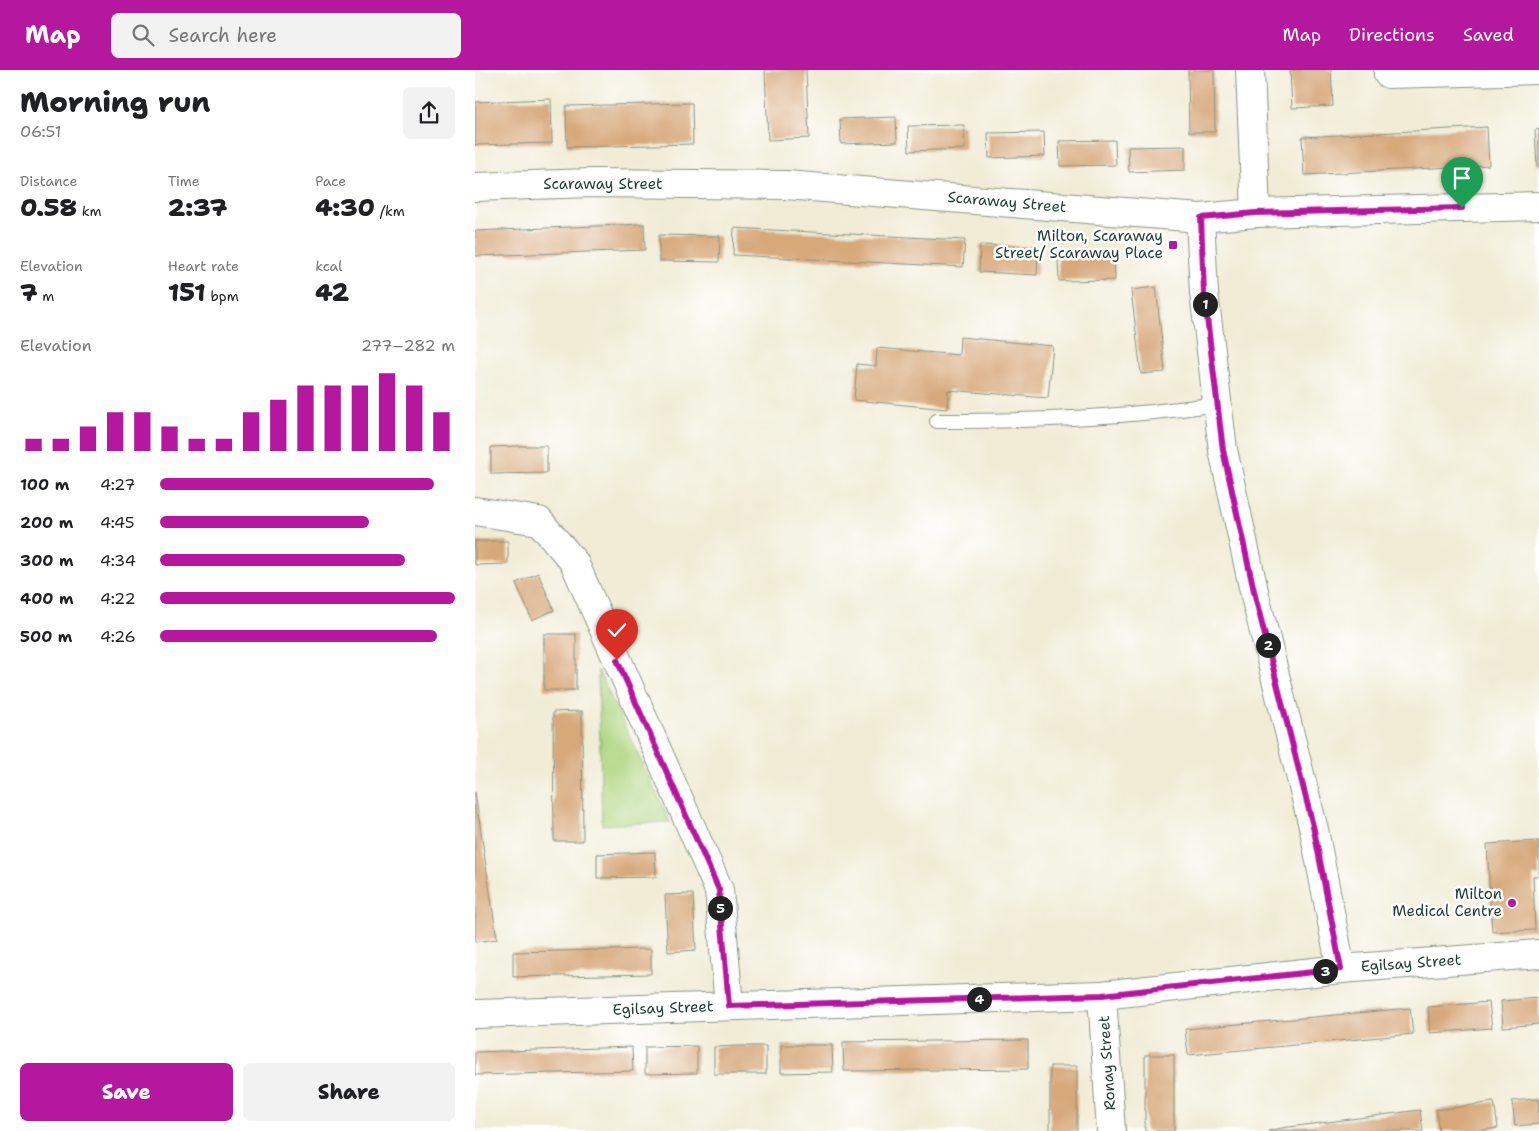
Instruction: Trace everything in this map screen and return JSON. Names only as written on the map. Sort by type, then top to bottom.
[{"type":"street","points":[[1250,70],[1255,213]]},
{"type":"street","points":[[1388,70],[1388,74],[1539,70]]},
{"type":"street","name":"Scaraway Street","points":[[475,187],[591,183],[786,185],[1201,218],[1255,213],[1539,206]]},
{"type":"street","points":[[1201,218],[1204,293],[1223,450],[1256,600],[1314,830],[1341,969]]},
{"type":"street","points":[[475,511],[539,521],[574,562],[719,890],[729,1006]]},
{"type":"street","name":"Egilsay Street","points":[[475,1014],[1102,995],[1341,969],[1539,954]]},
{"type":"street","name":"Ronay Street","points":[[1102,995],[1111,1131]]},
{"type":"lane","points":[[937,421],[1031,421],[1187,409],[1217,404]]},
{"type":"green space","points":[[598,670],[670,822],[602,825]]},
{"type":"building","points":[[765,70],[806,70],[809,138],[768,140]]},
{"type":"building","points":[[1188,70],[1214,70],[1215,132],[1189,132]]},
{"type":"building","points":[[1290,70],[1331,70],[1333,106],[1292,108]]},
{"type":"building","points":[[551,99],[552,143],[475,145],[475,102]]},
{"type":"building","points":[[692,103],[693,144],[567,147],[566,106]]},
{"type":"building","points":[[896,117],[897,142],[841,144],[840,119]]},
{"type":"building","points":[[964,125],[965,149],[909,151],[908,126]]},
{"type":"building","points":[[1487,127],[1489,165],[1304,175],[1302,137]]},
{"type":"building","points":[[1539,129],[1539,167],[1537,167],[1535,130]]},
{"type":"building","points":[[1044,132],[1045,156],[989,158],[988,133]]},
{"type":"building","points":[[1115,140],[1116,165],[1060,166],[1059,141]]},
{"type":"building","points":[[1185,146],[1185,170],[1129,172],[1128,147]]},
{"type":"building","points":[[644,224],[645,250],[475,256],[475,231]]},
{"type":"building","points":[[734,228],[965,240],[963,267],[733,255]]},
{"type":"building","points":[[659,235],[720,236],[719,262],[659,261]]},
{"type":"building","points":[[980,245],[1038,247],[1037,275],[979,272]]},
{"type":"building","points":[[1114,258],[1115,280],[1059,281],[1058,259]]},
{"type":"building","points":[[1156,287],[1165,372],[1141,374],[1131,290]]},
{"type":"building","points":[[960,337],[1053,346],[1048,398],[948,390],[947,409],[854,400],[857,364],[876,366],[877,348],[959,355]]},
{"type":"building","points":[[547,446],[547,473],[491,474],[491,447]]},
{"type":"building","points":[[475,541],[508,541],[508,564],[475,565]]},
{"type":"building","points":[[538,573],[554,610],[532,620],[516,583]]},
{"type":"building","points":[[544,634],[576,634],[576,690],[544,690]]},
{"type":"building","points":[[582,711],[583,841],[554,841],[553,712]]},
{"type":"building","points":[[475,792],[497,939],[475,942]]},
{"type":"building","name":"Milton Medical Centre","points":[[1539,841],[1539,876],[1533,876],[1535,930],[1492,932],[1487,844]]},
{"type":"building","points":[[655,852],[656,877],[597,878],[597,854]]},
{"type":"building","points":[[693,894],[696,950],[668,952],[665,895]]},
{"type":"building","points":[[651,949],[651,974],[513,977],[513,952]]},
{"type":"building","points":[[1539,998],[1539,1024],[1503,1027],[1501,1001]]},
{"type":"building","points":[[1489,1002],[1492,1028],[1430,1033],[1428,1007]]},
{"type":"building","points":[[1410,1008],[1413,1034],[1188,1055],[1185,1029]]},
{"type":"building","points":[[1028,1040],[1028,1069],[844,1071],[843,1042]]},
{"type":"building","points":[[781,1045],[832,1045],[833,1072],[781,1073]]},
{"type":"building","points":[[697,1046],[697,1073],[645,1074],[645,1047]]},
{"type":"building","points":[[766,1046],[766,1074],[714,1074],[714,1047]]},
{"type":"building","points":[[632,1047],[633,1071],[475,1075],[475,1052]]},
{"type":"building","points":[[1145,1055],[1174,1055],[1174,1131],[1145,1131]]},
{"type":"building","points":[[1050,1066],[1077,1066],[1077,1131],[1050,1131]]},
{"type":"building","points":[[1539,1099],[1539,1124],[1515,1126],[1512,1101]]},
{"type":"building","points":[[1494,1102],[1498,1128],[1475,1131],[1439,1131],[1436,1110]]},
{"type":"building","points":[[1420,1110],[1423,1131],[1268,1131],[1282,1128]]},
{"type":"place","name":"Milton, Scaraway Street/ Scaraway Place","points":[[1173,245]]},
{"type":"place","name":"Milton Medical Centre","points":[[1512,903]]},
{"type":"route","points":[[617,660],[719,890],[729,1006],[1102,995],[1341,969],[1314,830],[1256,600],[1223,450],[1204,293],[1201,218],[1255,213],[1462,208]]}]
